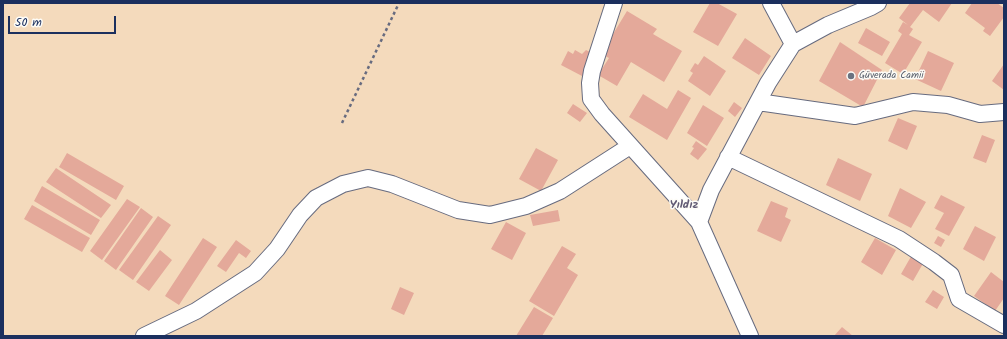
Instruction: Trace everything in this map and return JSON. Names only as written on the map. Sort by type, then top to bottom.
[{"type":"street","points":[[614,3],[592,71],[590,82],[591,100],[630,146],[699,222],[750,336]]},
{"type":"street","points":[[771,3],[793,44]]},
{"type":"street","points":[[699,222],[711,190],[728,157],[768,83],[793,44],[828,25],[878,3]]},
{"type":"street","points":[[758,102],[855,116],[913,102],[948,105],[980,114],[1004,112]]},
{"type":"street","points":[[144,336],[196,311],[255,273],[277,249],[300,214],[316,198],[343,184],[368,178],[392,184],[458,210],[490,215],[526,206],[560,191],[630,146]]},
{"type":"street","points":[[728,157],[899,240],[934,262],[951,275],[959,299],[1004,325]]},
{"type":"path","points":[[342,123],[399,3]]},
{"type":"building","points":[[710,3],[717,3],[737,14],[718,46],[693,32]]},
{"type":"building","points":[[910,3],[952,3],[939,22],[923,10],[910,27],[913,29],[909,35],[922,42],[903,74],[885,63],[902,34],[898,31],[903,22],[908,25],[899,18]]},
{"type":"building","points":[[972,3],[997,3],[1004,8],[1004,17],[990,36],[983,31],[985,28],[965,13]]},
{"type":"building","points":[[627,11],[657,29],[653,34],[682,51],[664,82],[631,62],[617,86],[598,75],[609,58],[601,54]]},
{"type":"building","points":[[866,28],[890,42],[882,56],[858,43]]},
{"type":"building","points":[[745,38],[771,56],[759,75],[732,58]]},
{"type":"building","name":"Güverada Camii","points":[[840,42],[882,70],[863,107],[819,81]]},
{"type":"building","points":[[575,50],[582,54],[586,50],[594,54],[582,76],[561,65],[568,51],[573,54]]},
{"type":"building","points":[[928,51],[954,63],[941,91],[915,79]]},
{"type":"building","points":[[704,56],[726,71],[710,96],[688,81],[693,73],[690,71],[695,63],[698,65]]},
{"type":"building","points":[[1004,64],[1004,90],[992,81]]},
{"type":"building","points":[[678,90],[691,98],[667,140],[629,117],[643,94],[667,109]]},
{"type":"building","points":[[734,102],[742,108],[735,117],[728,111]]},
{"type":"building","points":[[573,104],[587,113],[580,122],[567,113]]},
{"type":"building","points":[[703,105],[724,118],[707,146],[687,133]]},
{"type":"building","points":[[898,118],[917,126],[907,150],[888,141]]},
{"type":"building","points":[[982,135],[995,140],[986,163],[973,158]]},
{"type":"building","points":[[696,141],[707,149],[698,160],[690,154]]},
{"type":"building","points":[[536,148],[558,160],[541,191],[519,179]]},
{"type":"building","points":[[67,153],[124,186],[116,200],[59,167]]},
{"type":"building","points":[[838,158],[872,174],[860,201],[826,185]]},
{"type":"building","points":[[56,168],[111,205],[101,218],[46,182]]},
{"type":"building","points":[[42,186],[100,220],[91,235],[34,201]]},
{"type":"building","points":[[900,188],[926,202],[911,228],[888,216]]},
{"type":"building","points":[[941,195],[965,207],[949,236],[935,229],[944,213],[934,208]]},
{"type":"building","points":[[127,199],[140,207],[102,260],[90,251]]},
{"type":"building","points":[[771,201],[788,208],[785,217],[791,220],[781,242],[757,231]]},
{"type":"building","points":[[32,205],[90,238],[82,252],[24,219]]},
{"type":"building","points":[[141,208],[153,217],[116,270],[104,261]]},
{"type":"building","points":[[558,210],[560,221],[533,226],[530,215]]},
{"type":"building","points":[[158,216],[171,225],[133,280],[119,270]]},
{"type":"building","points":[[506,222],[526,233],[512,260],[491,249]]},
{"type":"building","points":[[975,226],[996,237],[984,261],[963,249]]},
{"type":"building","points":[[938,236],[945,240],[941,247],[934,243]]},
{"type":"building","points":[[203,238],[217,247],[179,305],[165,296]]},
{"type":"building","points":[[875,238],[896,250],[882,275],[861,262]]},
{"type":"building","points":[[236,240],[251,251],[246,258],[239,253],[226,272],[217,266]]},
{"type":"building","points":[[562,246],[576,254],[567,268],[578,275],[554,316],[529,301]]},
{"type":"building","points":[[160,250],[172,260],[149,291],[136,282]]},
{"type":"building","points":[[913,253],[925,260],[913,281],[901,274]]},
{"type":"building","points":[[991,272],[1004,282],[1004,298],[995,311],[974,296]]},
{"type":"building","points":[[400,287],[414,293],[404,315],[391,309]]},
{"type":"building","points":[[933,290],[944,297],[937,309],[925,302]]},
{"type":"building","points":[[534,307],[553,318],[542,336],[516,336]]},
{"type":"building","points":[[842,327],[853,336],[834,336]]},
{"type":"place","name":"Güverada Camii","points":[[851,76]]},
{"type":"district","name":"Yıldız","points":[[684,206]]}]
